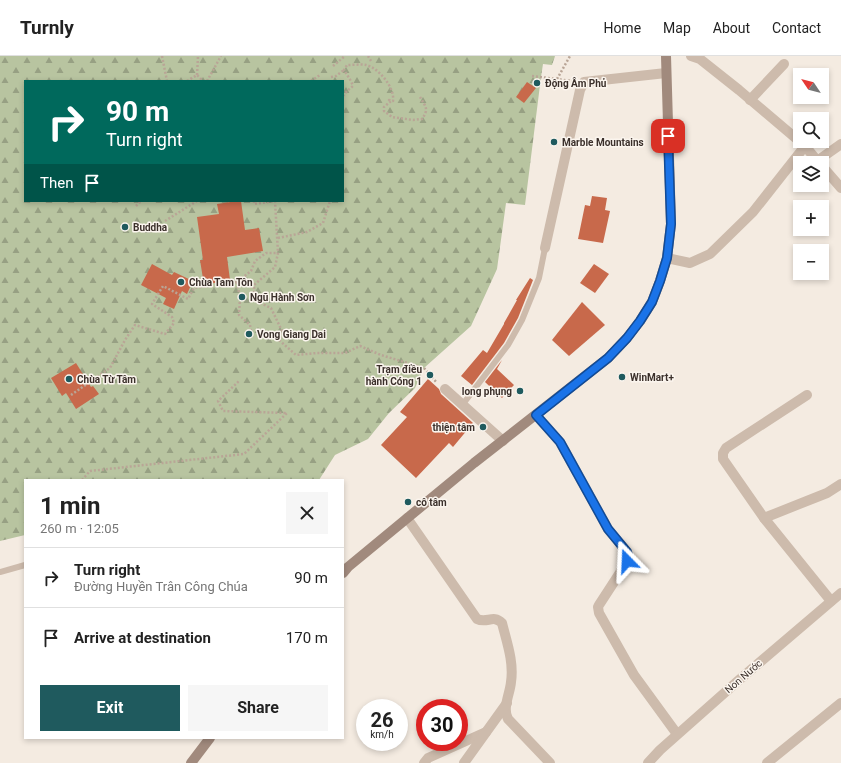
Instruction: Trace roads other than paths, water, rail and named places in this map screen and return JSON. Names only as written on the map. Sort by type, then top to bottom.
[{"type":"street","points":[[344,571],[407,518],[608,358],[627,338],[652,302],[667,258],[671,224],[666,56]]},
{"type":"street","points":[[691,56],[700,59],[793,136]]},
{"type":"street","points":[[750,100],[784,64]]},
{"type":"street","points":[[545,248],[580,90],[584,82],[666,73]]},
{"type":"street","points":[[828,156],[841,144]]},
{"type":"street","points":[[667,258],[690,263],[710,254],[753,212],[803,148]]},
{"type":"street","points":[[807,148],[814,156]]},
{"type":"street","points":[[829,174],[841,188]]},
{"type":"street","points":[[445,389],[503,441]]},
{"type":"street","points":[[807,395],[726,448],[723,453],[723,459],[764,518],[831,601]]},
{"type":"street","points":[[536,415],[560,442],[608,529],[627,552],[628,555],[625,565],[599,605],[599,613],[634,675],[678,734]]},
{"type":"street","points":[[764,518],[827,493],[841,484]]},
{"type":"street","points":[[407,518],[477,619],[481,621],[496,619],[502,623],[510,655],[512,674],[505,711],[506,717],[550,763]]},
{"type":"street","name":"Non Nước","points":[[648,763],[660,750],[739,680],[841,593]]},
{"type":"street","points":[[464,763],[507,703]]},
{"type":"street","points":[[767,763],[841,703]]},
{"type":"street","points":[[424,763],[428,758],[486,732]]},
{"type":"street","points":[[191,763],[209,739]]},
{"type":"lane","points":[[463,404],[508,345],[522,320],[539,278],[545,248]]},
{"type":"lane","points":[[0,572],[24,565]]},
{"type":"place","name":"Động Âm Phủ","points":[[537,83]]},
{"type":"place","name":"Marble Mountains","points":[[554,142]]},
{"type":"place","name":"Buddha","points":[[125,227]]},
{"type":"place","name":"Chùa Tam Tôn","points":[[181,282]]},
{"type":"place","name":"Ngũ Hành Sơn","points":[[242,297]]},
{"type":"place","name":"Vong Giang Dai","points":[[249,334]]},
{"type":"place","name":"Trạm điều hành Cóng 1","points":[[430,375]]},
{"type":"place","name":"WinMart+","points":[[622,377]]},
{"type":"place","name":"Chùa Từ Tâm","points":[[69,379]]},
{"type":"place","name":"long phụng","points":[[520,391]]},
{"type":"place","name":"thiện tâm","points":[[483,427]]},
{"type":"place","name":"cô tâm","points":[[408,502]]}]
